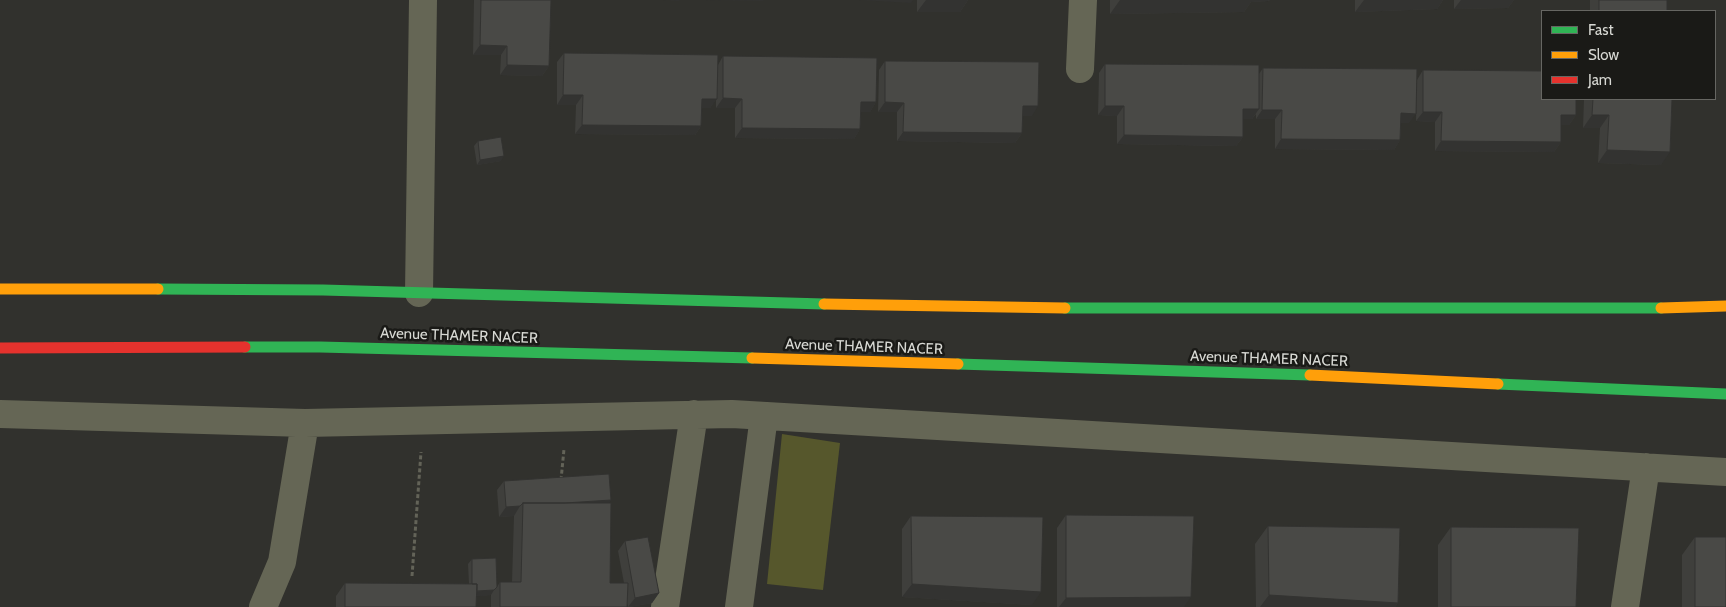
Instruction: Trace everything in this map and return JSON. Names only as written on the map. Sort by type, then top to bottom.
[{"type":"highway","points":[[0,289],[323,290],[995,308],[1606,309],[1726,306]]},
{"type":"highway","name":"Avenue THAMER NACER","points":[[0,348],[360,348],[1225,372],[1726,394]]},
{"type":"street","points":[[419,293],[423,0]]},
{"type":"street","points":[[1080,69],[1082,0]]},
{"type":"street","points":[[0,414],[305,423],[694,414],[764,416],[1726,472]]},
{"type":"street","points":[[665,607],[694,414]]},
{"type":"street","points":[[739,607],[764,416]]},
{"type":"street","points":[[263,607],[282,562],[305,423]]},
{"type":"street","points":[[1625,607],[1646,467]]},
{"type":"path","points":[[561,483],[566,417]]},
{"type":"path","points":[[412,576],[423,420]]},
{"type":"shaded area","points":[[782,434],[840,443],[823,590],[767,584]]},
{"type":"building","points":[[481,0],[551,0],[549,66],[507,65],[507,46],[480,45]]},
{"type":"building","points":[[1599,0],[1667,0],[1667,10],[1599,10]]},
{"type":"building","points":[[564,53],[718,55],[717,99],[702,99],[701,126],[582,125],[583,95],[563,95]]},
{"type":"building","points":[[723,56],[877,58],[876,102],[861,102],[860,129],[742,128],[742,99],[723,98]]},
{"type":"building","points":[[885,61],[1039,62],[1038,106],[1023,106],[1022,133],[903,132],[904,103],[885,102]]},
{"type":"building","points":[[1105,64],[1259,65],[1259,109],[1243,109],[1243,137],[1124,135],[1124,106],[1105,106]]},
{"type":"building","points":[[1263,68],[1417,69],[1416,114],[1401,113],[1400,140],[1281,139],[1282,110],[1262,110]]},
{"type":"building","points":[[1423,70],[1541,71],[1541,100],[1576,100],[1576,115],[1561,115],[1561,142],[1441,141],[1442,112],[1423,112]]},
{"type":"building","points":[[1593,100],[1672,100],[1670,152],[1607,150],[1609,115],[1592,115]]},
{"type":"building","points":[[501,137],[504,156],[480,160],[478,141]]},
{"type":"building","points":[[609,474],[611,500],[523,503],[520,506],[506,507],[504,481]]},
{"type":"building","points":[[523,503],[611,503],[610,583],[628,583],[627,607],[500,607],[500,582],[521,582]]},
{"type":"building","points":[[1066,515],[1194,516],[1191,597],[1066,598]]},
{"type":"building","points":[[911,516],[1043,517],[1041,592],[912,584]]},
{"type":"building","points":[[1268,526],[1400,528],[1398,603],[1269,595]]},
{"type":"building","points":[[1451,527],[1579,528],[1576,607],[1451,607]]},
{"type":"building","points":[[648,537],[659,593],[635,598],[625,541]]},
{"type":"building","points":[[1695,537],[1726,537],[1726,607],[1695,607]]},
{"type":"building","points":[[496,558],[497,587],[494,590],[477,591],[477,584],[472,584],[472,559]]},
{"type":"building","points":[[345,583],[477,584],[476,607],[345,607]]},
{"type":"traffic: fast","points":[[158,289],[323,290],[824,304]]},
{"type":"traffic: fast","points":[[1065,308],[1661,308]]},
{"type":"traffic: fast","points":[[245,347],[320,347],[752,358]]},
{"type":"traffic: fast","points":[[958,364],[1310,375]]},
{"type":"traffic: fast","points":[[1498,384],[1726,394]]},
{"type":"traffic: slow","points":[[0,289],[158,289]]},
{"type":"traffic: slow","points":[[824,304],[1065,308]]},
{"type":"traffic: slow","points":[[1661,308],[1726,306]]},
{"type":"traffic: slow","points":[[752,358],[958,364]]},
{"type":"traffic: slow","points":[[1310,375],[1498,384]]},
{"type":"traffic: jam","points":[[0,348],[245,347]]}]
